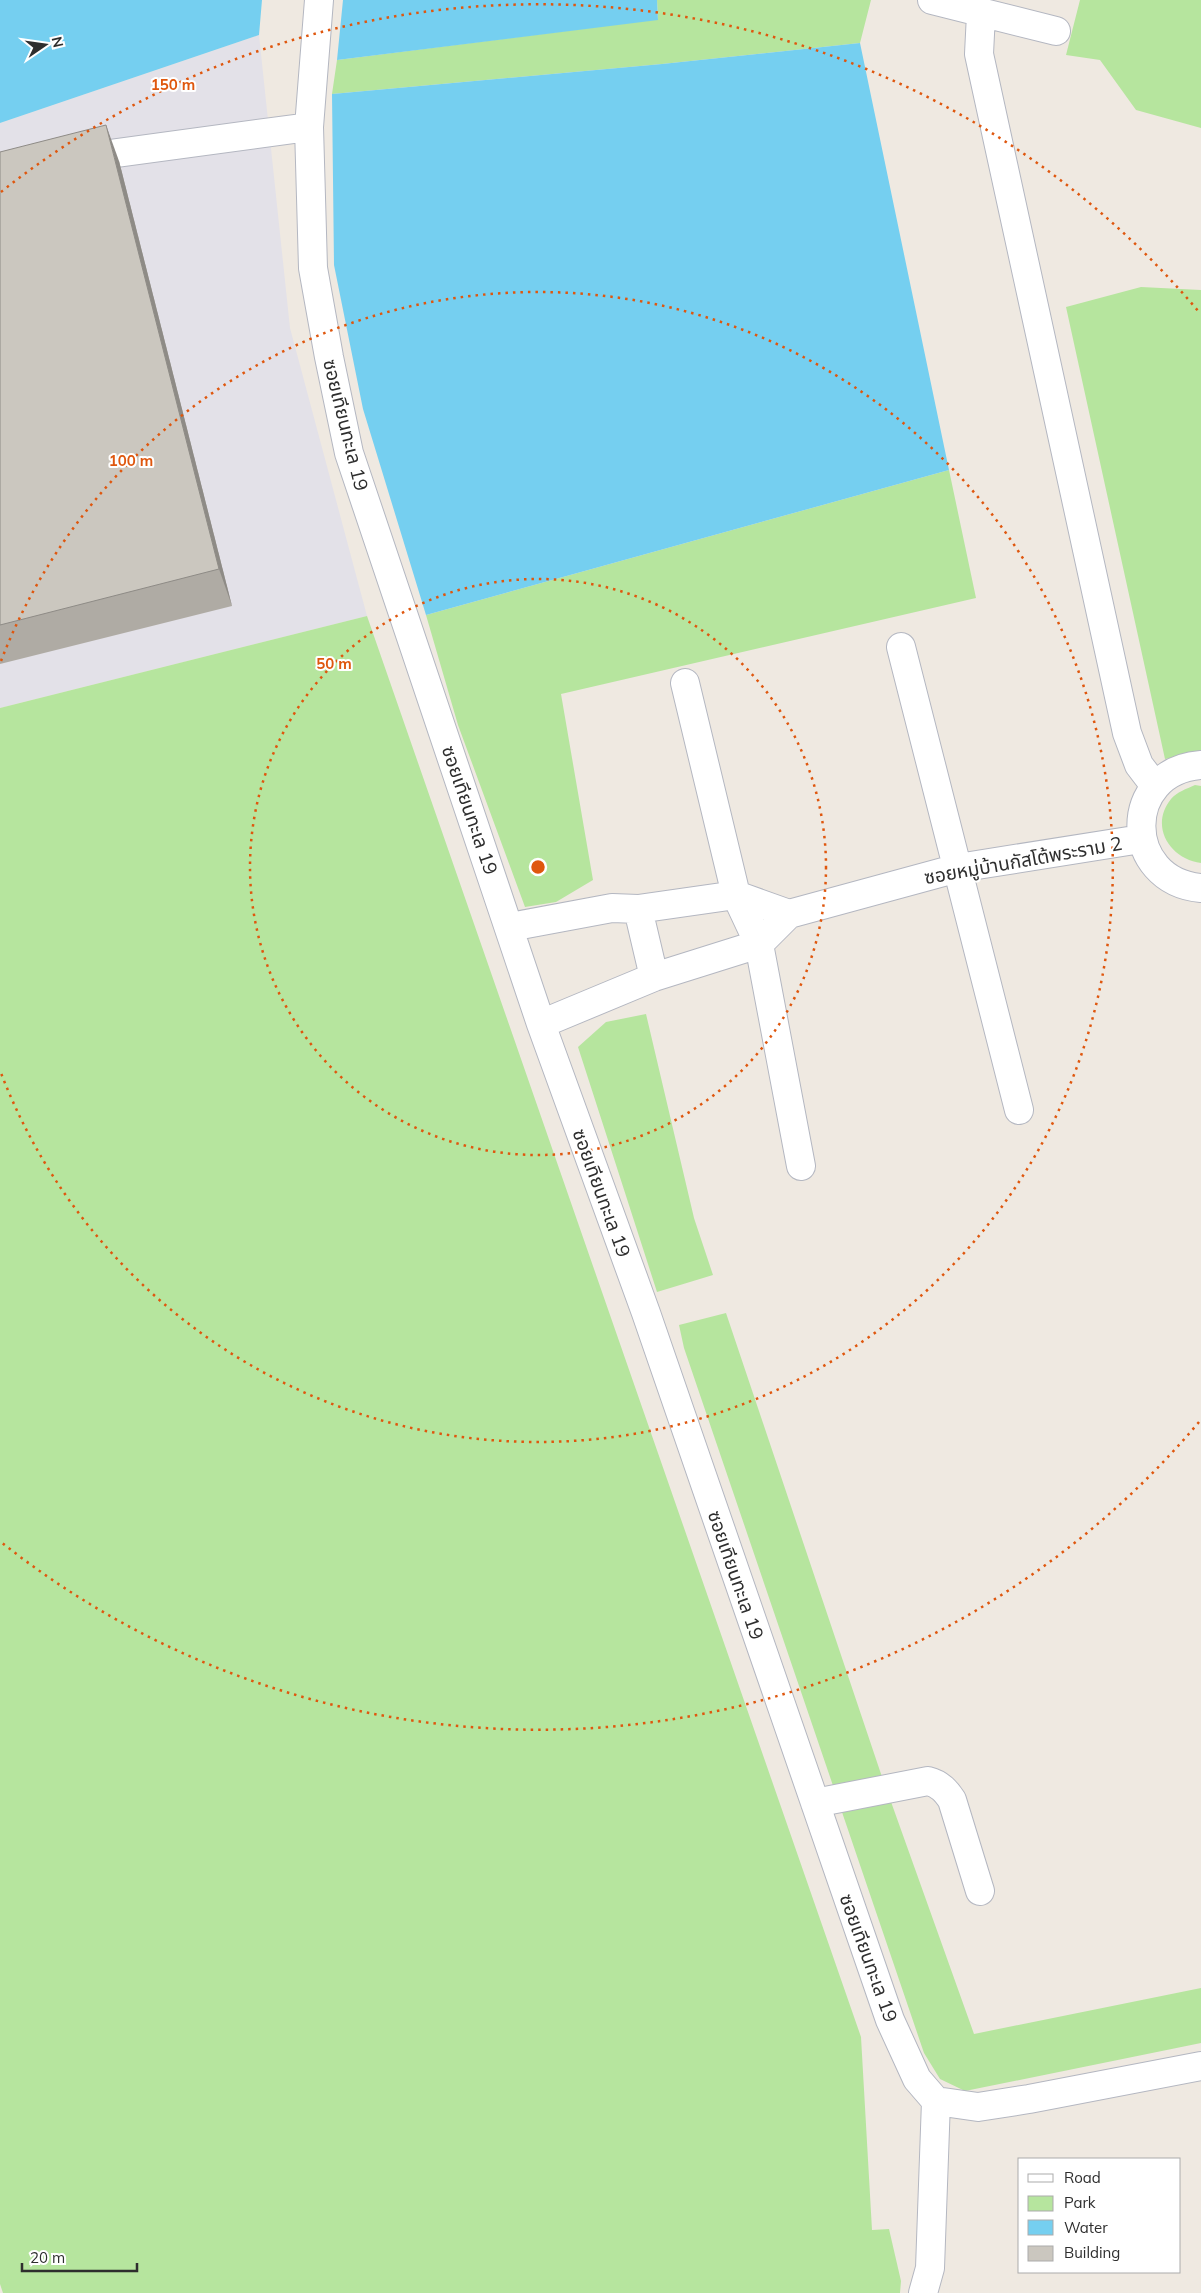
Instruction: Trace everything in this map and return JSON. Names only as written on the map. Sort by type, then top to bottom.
[{"type":"street","name":"ซอยเทียนทะเล 19","points":[[319,0],[309,126],[313,268],[349,453],[510,927],[541,1024],[646,1313],[890,2020],[917,2079],[936,2101]]},
{"type":"street","points":[[932,0],[981,14],[1056,31]]},
{"type":"street","points":[[981,14],[979,54],[1127,732],[1139,766],[1155,786]]},
{"type":"street","points":[[57,161],[309,126]]},
{"type":"street","points":[[900,648],[1019,1110]]},
{"type":"street","points":[[685,683],[736,895],[759,944],[801,1166]]},
{"type":"street","name":"ซอยหมู่บ้านกัสโต้พระราม 2","points":[[1201,765],[1182,768],[1168,775],[1155,786],[1145,802],[1140,820],[1141,839],[1149,858],[1162,874],[1180,884],[1201,888]]},
{"type":"street","name":"ซอยหมู่บ้านกัสโต้พระราม 2","points":[[541,1024],[654,977],[759,944],[789,914],[958,868],[1141,839]]},
{"type":"street","points":[[510,927],[612,908],[638,909],[736,895],[789,914]]},
{"type":"street","points":[[638,909],[654,977]]},
{"type":"street","points":[[815,1803],[928,1782],[935,1783],[944,1788],[952,1800],[980,1891]]},
{"type":"street","points":[[923,2293],[930,2268],[936,2101],[978,2107],[1201,2066]]},
{"type":"shaded area","points":[[259,35],[290,328],[367,616],[0,708],[0,123]]},
{"type":"green space","points":[[657,0],[871,0],[860,43],[662,64],[332,94],[337,60],[658,19]]},
{"type":"green space","points":[[1080,0],[1201,0],[1201,128],[1136,110],[1100,60],[1066,55]]},
{"type":"green space","points":[[1141,287],[1201,290],[1201,753],[1165,759],[1066,307]]},
{"type":"green space","points":[[949,470],[976,598],[561,694],[593,880],[556,902],[525,907],[458,725],[426,615]]},
{"type":"green space","points":[[367,616],[861,2037],[872,2230],[889,2229],[901,2281],[900,2293],[3,2293],[0,2284],[0,708]]},
{"type":"green space","points":[[1195,785],[1201,786],[1201,863],[1180,855],[1172,848],[1166,840],[1162,820],[1165,809],[1171,799]]},
{"type":"green space","points":[[646,1014],[694,1218],[713,1275],[657,1292],[578,1047],[606,1022]]},
{"type":"green space","points":[[726,1313],[880,1771],[974,2034],[1201,1988],[1201,2043],[965,2091],[940,2079],[924,2053],[684,1348],[679,1325]]},
{"type":"water","points":[[0,0],[262,0],[259,35],[0,123]]},
{"type":"water","points":[[343,0],[657,0],[658,20],[337,60]]},
{"type":"water","points":[[860,43],[949,470],[426,615],[363,409],[334,265],[332,94],[662,64]]},
{"type":"building","points":[[106,125],[219,569],[0,625],[0,152]]}]
